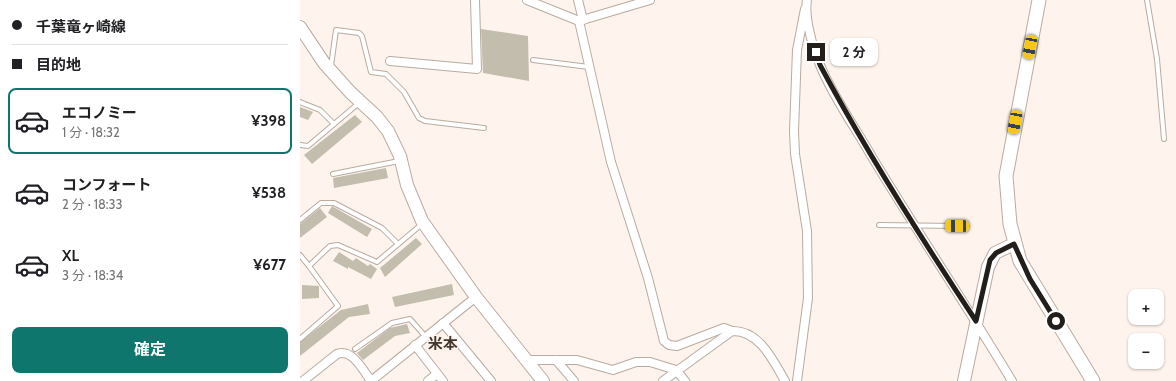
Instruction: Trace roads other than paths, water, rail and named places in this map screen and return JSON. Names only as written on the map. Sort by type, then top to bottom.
[{"type":"main road","points":[[1039,0],[1006,176],[1007,210],[1014,244],[1030,279],[1093,381]]},
{"type":"street","points":[[390,61],[477,69],[474,0]]},
{"type":"street","points":[[527,0],[581,21],[650,0]]},
{"type":"street","points":[[578,0],[590,68],[611,162],[648,278],[664,341],[669,345],[677,346],[724,328],[732,331],[741,331],[757,338],[785,381]]},
{"type":"street","points":[[806,3],[812,39],[820,65],[840,104],[1012,381]]},
{"type":"street","points":[[797,381],[808,298],[807,231],[795,154],[794,131],[797,50],[806,3]]},
{"type":"street","points":[[300,27],[303,39],[330,71],[388,131],[395,143],[411,196],[424,223],[476,297],[543,381]]},
{"type":"street","points":[[964,381],[990,260],[996,253],[1014,244]]},
{"type":"street","points":[[303,381],[342,352],[348,353],[353,358],[371,381],[425,336],[476,297]]},
{"type":"street","points":[[443,323],[491,381]]},
{"type":"street","points":[[663,381],[676,370],[732,331]]},
{"type":"street","points":[[415,345],[443,381]]},
{"type":"street","points":[[526,360],[577,360],[613,370],[636,362],[650,362],[676,370],[685,381]]},
{"type":"street","points":[[556,360],[574,381]]},
{"type":"street","points":[[428,381],[437,374]]},
{"type":"lane","points":[[1147,0],[1158,66],[1164,139]]},
{"type":"lane","points":[[330,71],[336,30],[359,33],[362,36],[371,72],[386,74],[404,92],[418,118],[425,121],[484,128]]},
{"type":"lane","points":[[533,60],[590,68]]},
{"type":"lane","points":[[300,102],[320,110],[334,124]]},
{"type":"lane","points":[[300,145],[308,146],[361,102]]},
{"type":"lane","points":[[333,174],[401,161]]},
{"type":"lane","points":[[300,220],[321,203],[334,203],[382,228],[398,244]]},
{"type":"lane","points":[[309,266],[330,246],[338,245],[377,262],[424,223]]},
{"type":"lane","points":[[879,225],[957,226]]},
{"type":"lane","points":[[300,256],[338,306],[300,338]]},
{"type":"lane","points":[[355,349],[392,322],[410,319],[425,336]]},
{"type":"district","name":"米本","points":[[443,344]]}]
